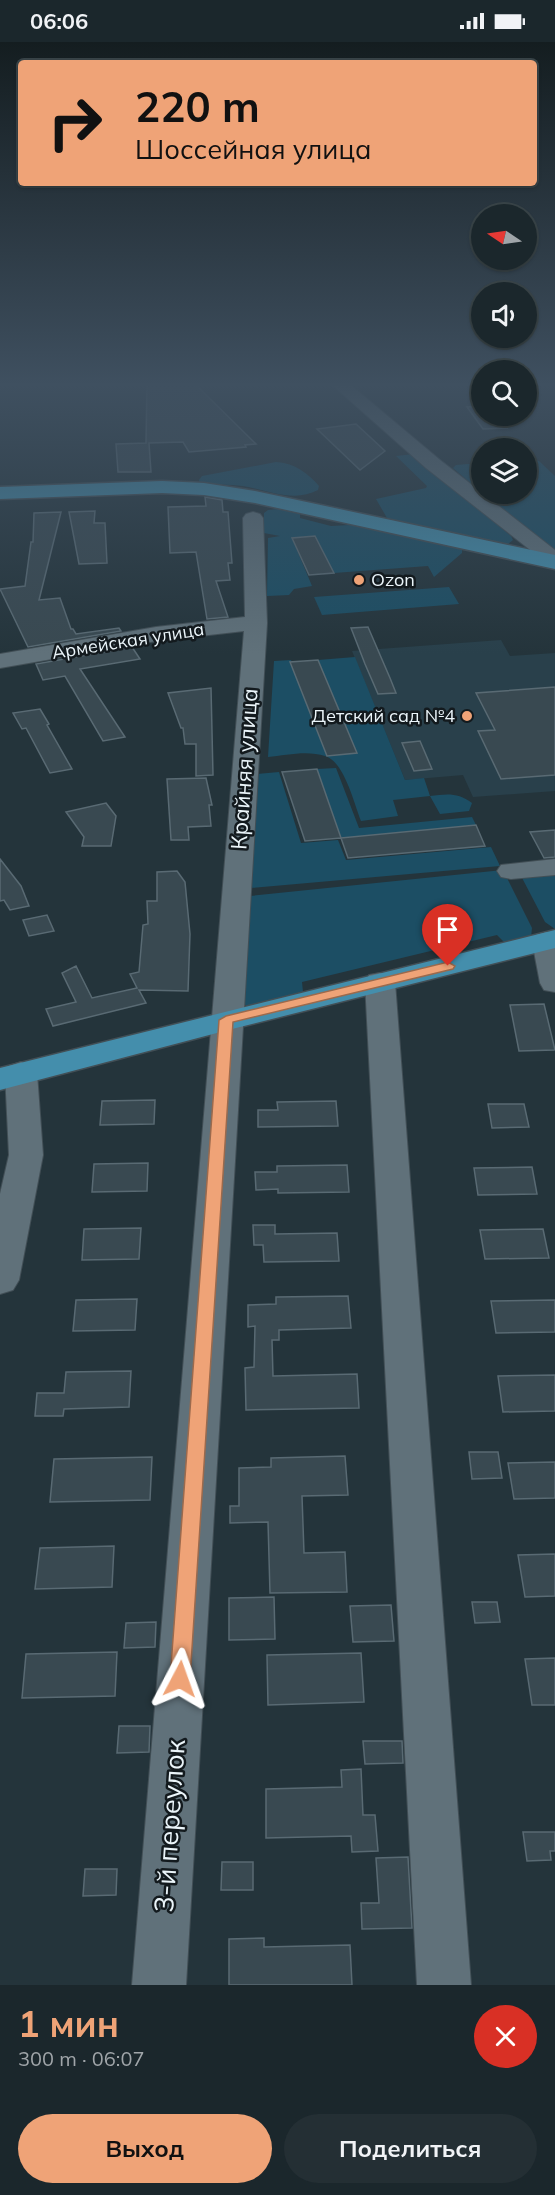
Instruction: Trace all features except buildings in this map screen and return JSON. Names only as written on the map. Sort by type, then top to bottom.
[{"type":"main road","points":[[0,493],[162,487],[215,491],[255,497],[555,561]]},
{"type":"main road","points":[[10,1076],[551,940]]},
{"type":"street","points":[[444,473],[555,561]]},
{"type":"street","name":"Крайняя улица","points":[[226,1020],[256,623],[253,518]]},
{"type":"street","name":"Армейская улица","points":[[0,661],[156,634],[256,623]]},
{"type":"street","points":[[511,872],[555,867]]},
{"type":"street","points":[[551,940],[555,982]]},
{"type":"street","points":[[380,982],[444,1985]]},
{"type":"street","name":"3-й переулок","points":[[159,1985],[226,1020]]},
{"type":"street","points":[[0,1280],[26,1155],[10,1076]]},
{"type":"shaded area","points":[[220,473],[304,473],[319,486],[318,490],[309,494],[290,496],[243,486],[200,483],[202,476]]},
{"type":"shaded area","points":[[413,473],[436,473],[513,540],[508,544],[497,544],[387,518],[376,499],[427,486]]},
{"type":"shaded area","points":[[458,473],[471,473],[471,483]]},
{"type":"shaded area","points":[[537,473],[551,473],[555,476],[555,552],[495,504],[537,504]]},
{"type":"shaded area","points":[[278,509],[300,514],[300,518],[331,526],[350,525],[462,548],[462,553],[434,577],[428,566],[334,573],[315,536],[292,538],[312,586],[294,589],[289,595],[267,596],[268,538],[280,536],[264,533],[264,513]]},
{"type":"shaded area","points":[[449,587],[459,604],[322,615],[314,597]]},
{"type":"shaded area","name":"Детский сад №4","points":[[501,640],[510,656],[555,653],[555,791],[473,797],[463,775],[405,780],[352,651]]},
{"type":"shaded area","points":[[355,657],[405,780],[424,778],[430,796],[393,800],[398,816],[361,821],[343,774],[332,759],[318,754],[304,753],[268,757],[274,661],[291,660],[327,755],[357,753],[318,660]]},
{"type":"shaded area","points":[[336,768],[359,828],[472,817],[476,825],[341,838],[317,769]]},
{"type":"shaded area","points":[[279,772],[301,843],[338,840],[346,860],[491,847],[500,866],[250,888],[257,774]]},
{"type":"shaded area","points":[[457,795],[472,803],[469,811],[440,814],[430,796]]},
{"type":"shaded area","points":[[503,870],[532,928],[531,937],[505,943],[497,935],[302,982],[303,992],[300,997],[250,1007],[241,1003],[250,896]]},
{"type":"shaded area","points":[[555,871],[555,929],[545,922],[520,874]]},
{"type":"place","name":"Ozon","points":[[359,580]]},
{"type":"place","name":"Детский сад №4","points":[[467,716]]},
{"type":"route","points":[[180,1679],[226,1020],[448,966]]}]
